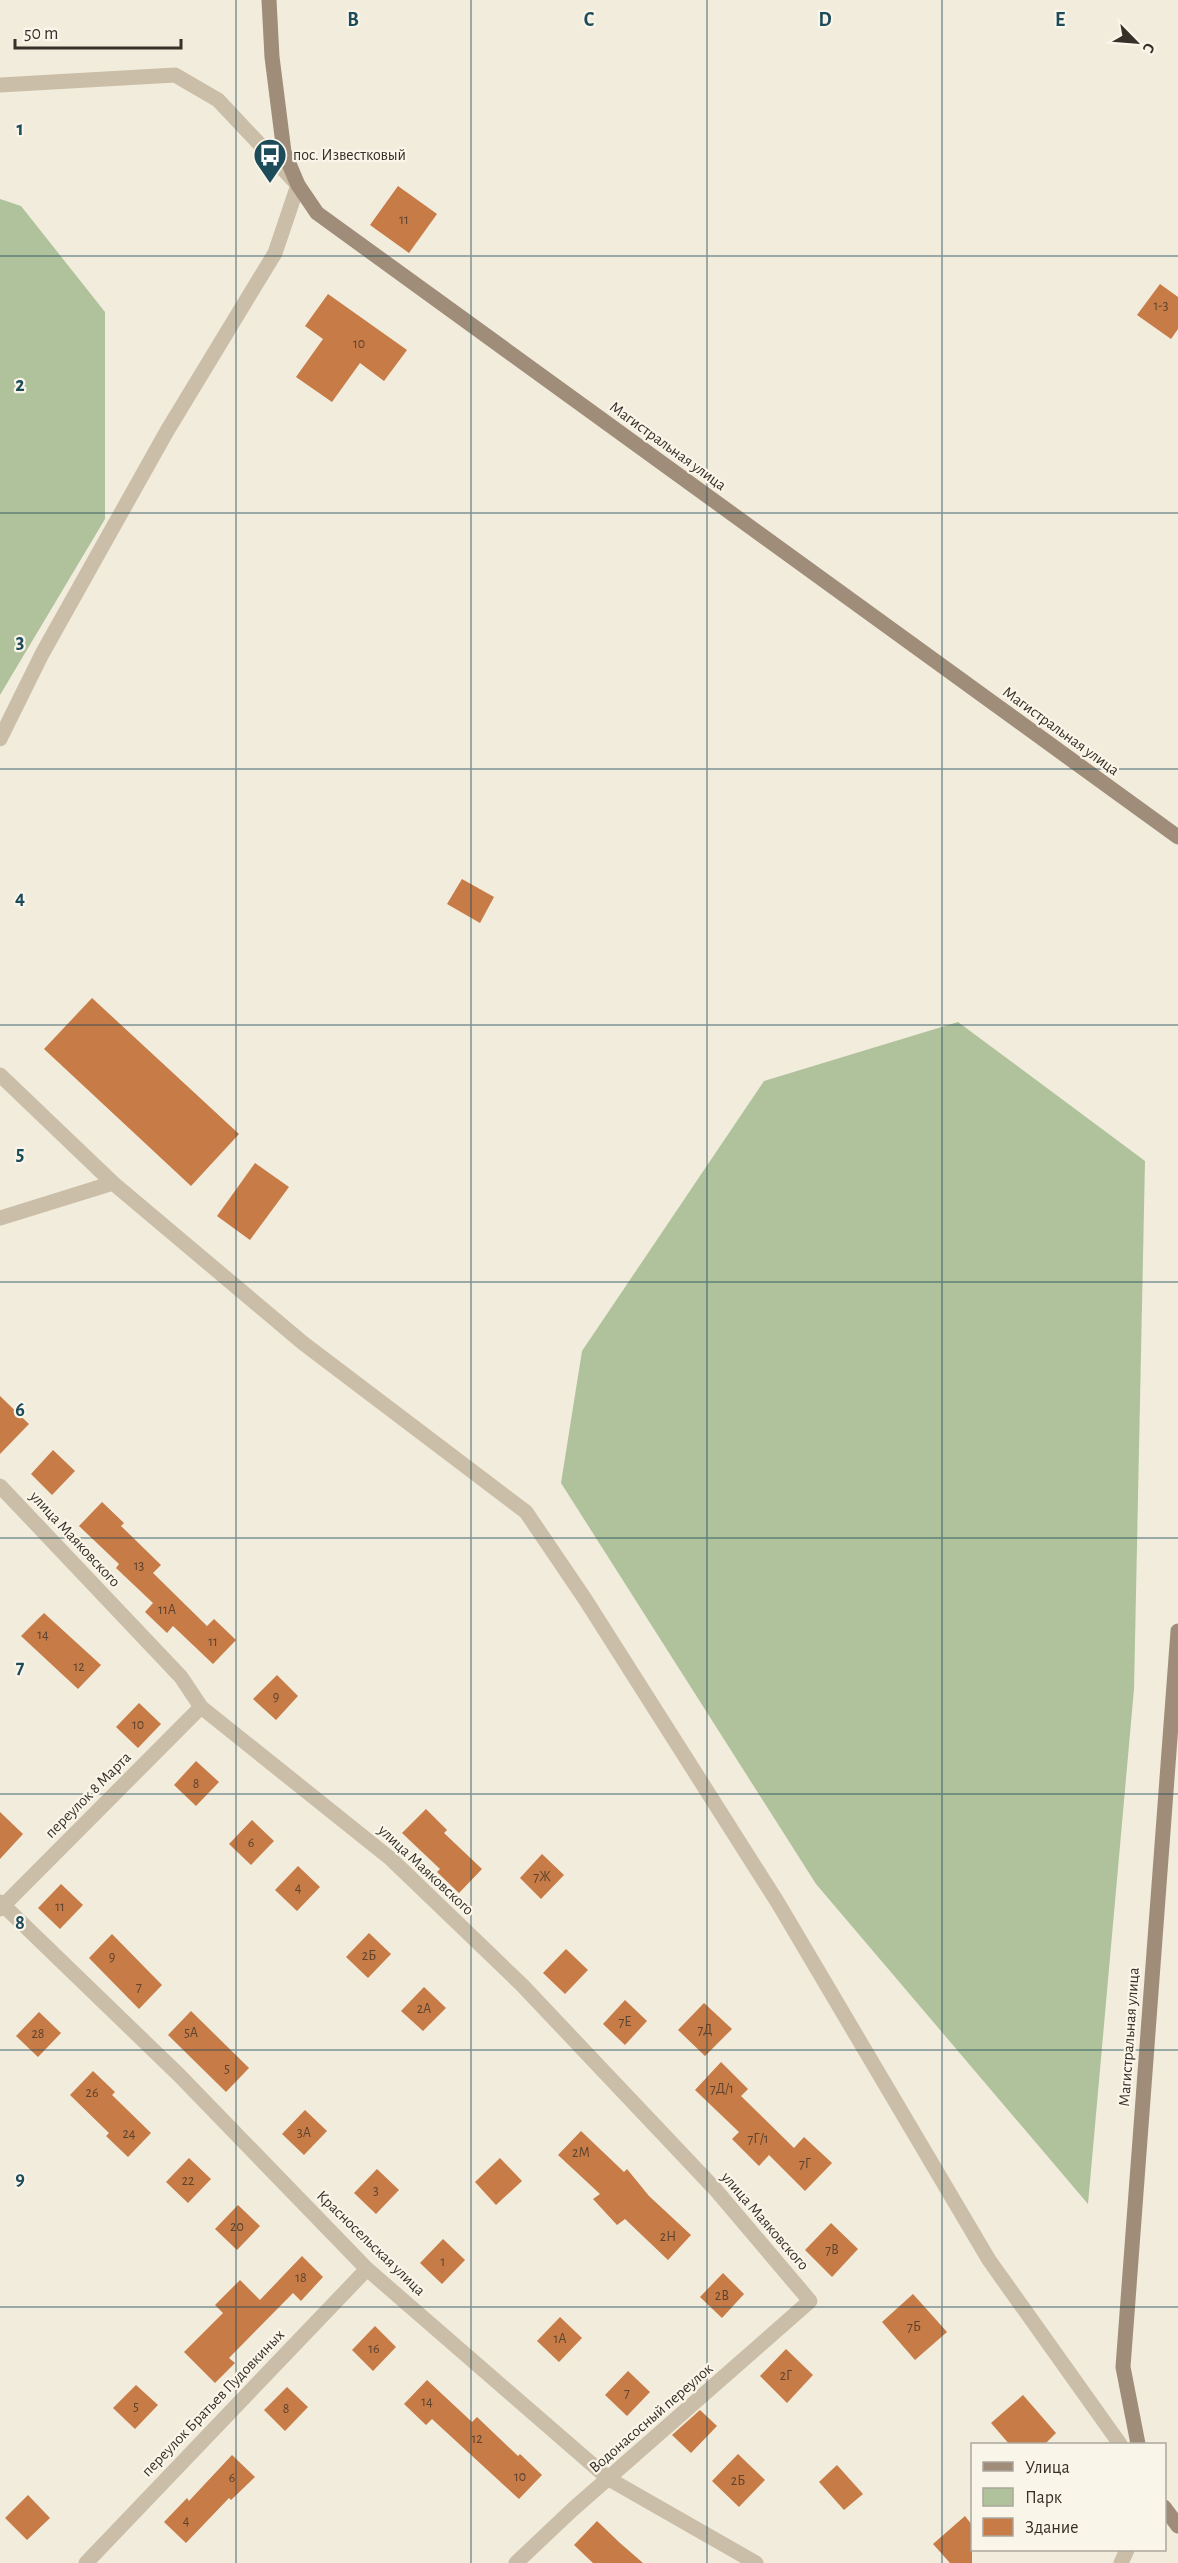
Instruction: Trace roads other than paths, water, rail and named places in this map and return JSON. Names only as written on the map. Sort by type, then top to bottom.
[{"type":"street","name":"Магистральная улица","points":[[269,0],[272,57],[284,152],[298,185],[317,213],[1178,837]]},
{"type":"street","points":[[0,85],[175,75],[218,100],[298,185],[275,253],[166,431],[42,654],[0,739]]},
{"type":"street","points":[[0,1075],[113,1183],[303,1342],[526,1512],[585,1599],[778,1903],[989,2260],[1119,2443]]},
{"type":"street","points":[[0,1218],[113,1183]]},
{"type":"street","name":"улица Маяковского","points":[[0,1486],[181,1677],[201,1707],[391,1859],[522,1985],[715,2189],[810,2301]]},
{"type":"street","name":"Магистральная улица","points":[[1138,2443],[1123,2367],[1178,1631]]},
{"type":"street","name":"переулок 8 Марта","points":[[1,1905],[201,1707]]},
{"type":"street","name":"Красносельская улица","points":[[1,1905],[179,2075],[367,2269],[609,2479],[756,2563]]},
{"type":"street","name":"переулок Братьев Пудовкиных","points":[[86,2563],[367,2269]]},
{"type":"street","name":"Водонасосный переулок","points":[[516,2563],[572,2510],[810,2301]]},
{"type":"street","points":[[1166,2510],[1178,2526]]},
{"type":"place","name":"пос. Известковый","points":[[270,184]]}]
